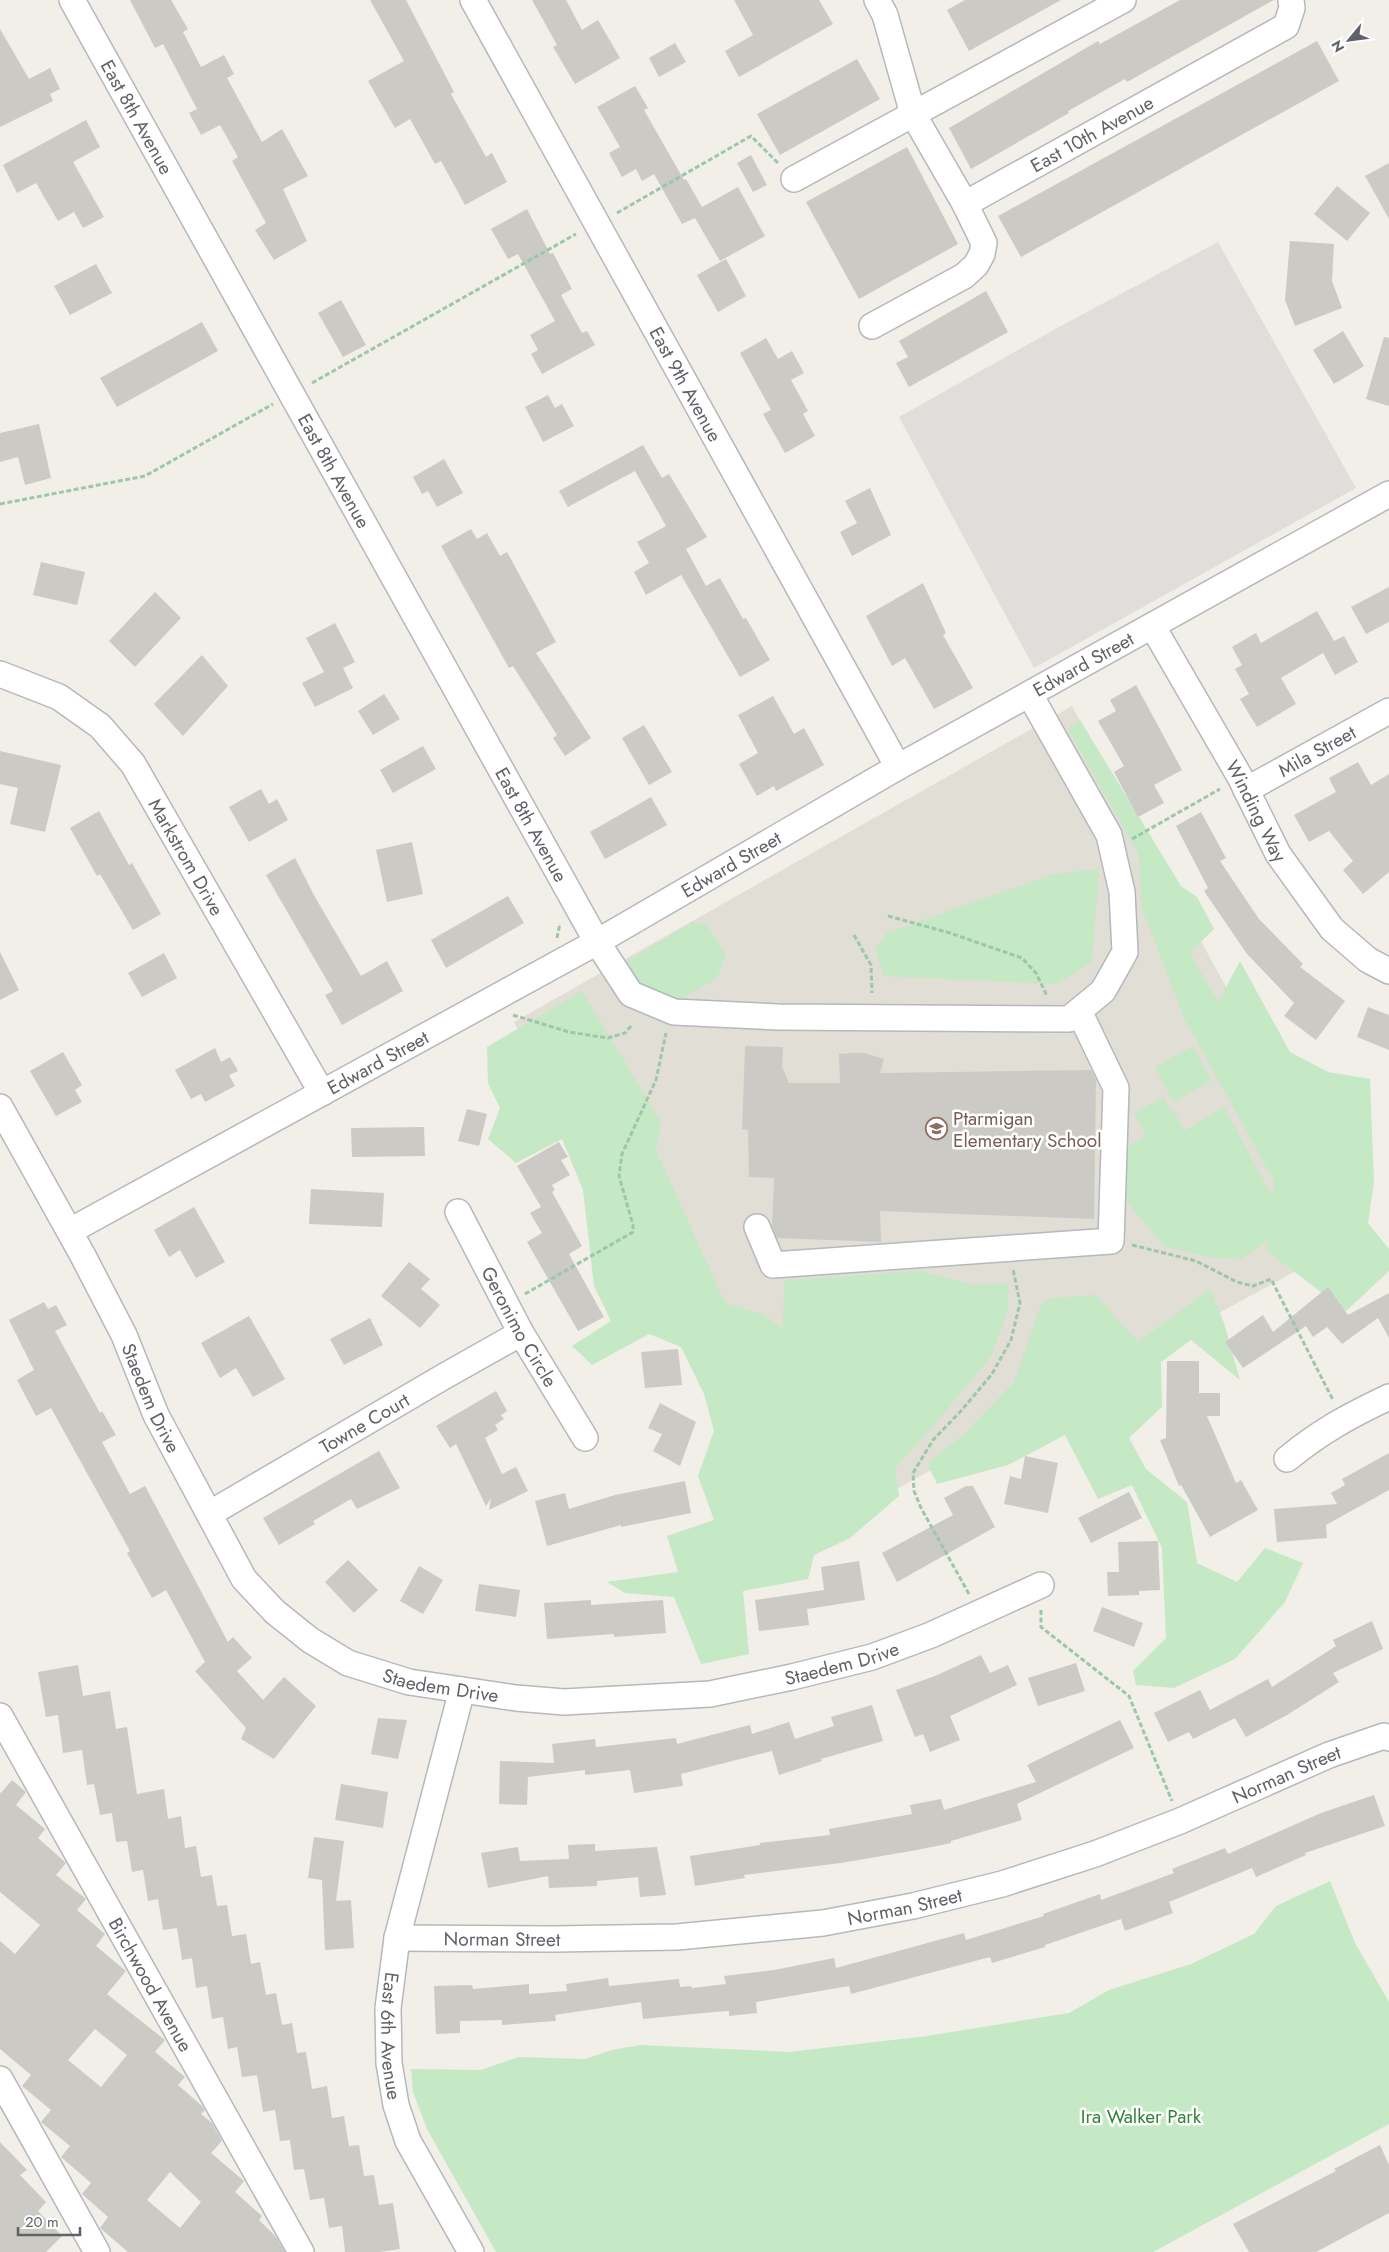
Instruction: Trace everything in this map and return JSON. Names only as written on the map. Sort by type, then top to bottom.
[{"type":"street","name":"East 8th Avenue","points":[[72,0],[597,942],[631,994],[670,1010],[778,1017],[1069,1019],[1079,1011]]},
{"type":"street","name":"East 9th Avenue","points":[[473,0],[898,767]]},
{"type":"street","points":[[872,326],[964,276],[976,265],[982,254],[984,243],[965,204],[913,114],[885,15],[877,0]]},
{"type":"street","points":[[794,179],[1123,0]]},
{"type":"street","name":"East 10th Avenue","points":[[965,204],[1286,26],[1292,8],[1291,0]]},
{"type":"street","name":"Edward Street","points":[[70,1231],[597,942],[898,767],[1153,627],[1389,494]]},
{"type":"street","name":"Winding Way","points":[[1153,627],[1243,784],[1278,854],[1332,928],[1368,960],[1389,971]]},
{"type":"street","name":"Markstrom Drive","points":[[0,674],[59,697],[100,726],[133,764],[322,1093]]},
{"type":"street","points":[[757,1227],[773,1265],[1112,1241],[1116,1088],[1079,1011],[1103,991],[1125,952],[1122,892],[1109,835],[1030,695]]},
{"type":"street","name":"Mila Street","points":[[1243,784],[1389,711]]},
{"type":"street","points":[[0,1107],[70,1231]]},
{"type":"street","name":"Geronimo Circle","points":[[458,1212],[521,1333],[585,1438]]},
{"type":"street","name":"Staedem Drive","points":[[70,1231],[124,1335],[156,1415],[244,1579],[275,1612],[310,1640],[348,1663],[408,1682],[516,1698],[564,1702],[710,1694],[792,1677],[872,1657],[931,1635],[1041,1585]]},
{"type":"street","name":"Towne Court","points":[[209,1514],[521,1333]]},
{"type":"street","points":[[1286,1459],[1312,1438],[1343,1419],[1389,1397]]},
{"type":"street","name":"East 6th Avenue","points":[[462,1690],[397,1938],[388,2008],[389,2063],[396,2105],[408,2141],[471,2252]]},
{"type":"street","name":"Birchwood Avenue","points":[[0,1716],[301,2252]]},
{"type":"street","name":"Norman Street","points":[[397,1938],[554,1939],[676,1937],[823,1923],[913,1906],[1002,1884],[1095,1854],[1180,1821],[1329,1755],[1387,1737]]},
{"type":"street","points":[[0,2079],[97,2252]]},
{"type":"path","points":[[0,504],[145,476],[751,136],[794,179]]},
{"type":"path","points":[[1112,850],[1243,784]]},
{"type":"path","points":[[552,942],[557,938],[559,931],[558,916]]},
{"type":"path","points":[[888,916],[950,933],[1022,958],[1036,973],[1046,990],[1050,1004]]},
{"type":"path","points":[[854,935],[871,965],[872,993]]},
{"type":"path","points":[[506,1305],[633,1232],[633,1225],[619,1176],[622,1154],[656,1080],[670,1010]]},
{"type":"path","points":[[507,1013],[569,1032],[608,1038],[625,1033],[632,1025]]},
{"type":"path","points":[[1112,1241],[1196,1261],[1237,1282],[1253,1286],[1271,1279],[1343,1419]]},
{"type":"path","points":[[979,1613],[920,1508],[914,1491],[914,1473],[933,1440],[961,1411],[992,1374],[1011,1340],[1020,1302],[1010,1249]]},
{"type":"path","points":[[1041,1585],[1041,1627],[1129,1696],[1180,1821]]},
{"type":"shaded area","points":[[1218,242],[1356,488],[1034,668],[899,417],[1057,328]]},
{"type":"shaded area","name":"Ptarmigan Elementary School","points":[[1072,706],[1362,1235],[792,1546],[514,1022]]},
{"type":"green space","points":[[1080,720],[1181,886],[1197,897],[1214,929],[1190,953],[1218,1002],[1240,961],[1290,1052],[1328,1072],[1370,1079],[1374,1182],[1368,1223],[1389,1249],[1389,1271],[1346,1311],[1267,1251],[1268,1240],[1242,1259],[1215,1258],[1165,1247],[1127,1202],[1125,1166],[1127,1147],[1146,1136],[1134,1113],[1163,1097],[1171,1112],[1174,1111],[1184,1131],[1224,1107],[1272,1196],[1274,1181],[1184,1018],[1142,908],[1139,855],[1068,729]]},
{"type":"green space","points":[[1099,869],[1092,962],[1056,984],[884,976],[875,949],[887,933],[1053,874]]},
{"type":"green space","points":[[692,922],[707,925],[726,956],[716,979],[680,999],[647,994],[631,978],[626,962]]},
{"type":"green space","points":[[582,991],[661,1122],[656,1150],[725,1303],[762,1314],[783,1328],[784,1280],[921,1271],[973,1285],[1008,1283],[1008,1311],[991,1356],[937,1422],[895,1468],[899,1496],[850,1538],[814,1555],[808,1579],[743,1591],[749,1654],[701,1664],[674,1597],[625,1593],[607,1582],[678,1572],[667,1536],[714,1520],[698,1476],[714,1431],[704,1394],[681,1347],[649,1334],[592,1365],[572,1346],[611,1321],[594,1286],[583,1190],[562,1139],[516,1163],[488,1139],[500,1108],[488,1083],[487,1047]]},
{"type":"green space","points":[[1193,1046],[1211,1081],[1173,1102],[1155,1067]]},
{"type":"green space","points":[[1210,1289],[1224,1323],[1240,1380],[1191,1340],[1161,1362],[1162,1407],[1129,1438],[1146,1469],[1187,1502],[1197,1563],[1237,1582],[1265,1548],[1303,1563],[1285,1602],[1235,1659],[1174,1688],[1136,1685],[1133,1671],[1166,1638],[1162,1548],[1132,1485],[1098,1499],[1065,1435],[1008,1465],[937,1484],[927,1463],[962,1436],[1014,1382],[1041,1304],[1051,1298],[1096,1295],[1138,1342]]},
{"type":"green space","name":"Ira Walker Park","points":[[1330,1881],[1355,1943],[1389,2002],[1389,2124],[1153,2252],[496,2252],[427,2129],[413,2092],[411,2069],[481,2070],[519,2057],[585,2059],[612,2050],[640,2045],[789,2052],[927,2036],[1069,2013],[1109,1990],[1191,1964],[1254,1934],[1276,1906]]},
{"type":"building","points":[[130,0],[171,0],[188,29],[183,32],[201,67],[224,55],[234,74],[227,78],[262,142],[282,129],[308,176],[283,189],[307,241],[274,260],[255,230],[266,223],[232,161],[238,157],[220,125],[201,135],[189,113],[197,109],[163,44],[155,48]]},
{"type":"building","points":[[370,0],[406,0],[454,92],[451,94],[486,157],[492,153],[507,182],[465,205],[441,161],[435,164],[410,119],[395,128],[368,81],[404,61]]},
{"type":"building","points":[[532,0],[566,0],[582,30],[598,20],[620,58],[575,84],[553,47],[557,45]]},
{"type":"building","points":[[734,0],[819,0],[833,24],[739,77],[725,51],[753,35]]},
{"type":"building","points":[[965,0],[1061,0],[969,51],[947,10]]},
{"type":"building","points":[[1180,0],[1274,0],[1127,82],[1125,79],[971,169],[949,128],[1098,41],[1100,44]]},
{"type":"building","points":[[0,29],[29,79],[50,68],[60,89],[50,94],[53,101],[0,127]]},
{"type":"building","points":[[1317,41],[1339,81],[1021,257],[998,216]]},
{"type":"building","points":[[675,43],[686,62],[659,77],[649,58]]},
{"type":"building","points":[[857,59],[880,99],[780,155],[757,114]]},
{"type":"building","points":[[635,86],[648,108],[644,110],[684,180],[686,179],[702,207],[738,187],[765,236],[720,261],[695,218],[682,224],[654,174],[642,181],[636,169],[622,177],[609,153],[620,147],[597,107]]},
{"type":"building","points":[[86,120],[100,147],[73,162],[104,217],[83,228],[74,212],[58,221],[36,183],[17,193],[3,165]]},
{"type":"building","points":[[907,147],[958,244],[859,299],[806,202]]},
{"type":"building","points":[[751,155],[767,185],[753,192],[737,163]]},
{"type":"building","points":[[1389,163],[1389,219],[1365,176]]},
{"type":"building","points":[[1337,186],[1370,213],[1347,241],[1314,214]]},
{"type":"building","points":[[527,209],[550,254],[553,253],[572,289],[561,295],[582,333],[587,331],[595,345],[542,374],[531,354],[538,350],[530,335],[555,321],[518,254],[508,259],[491,229]]},
{"type":"building","points":[[1290,241],[1334,244],[1332,281],[1342,308],[1295,326],[1285,300]]},
{"type":"building","points":[[726,259],[746,296],[718,312],[697,275]]},
{"type":"building","points":[[96,264],[112,293],[70,315],[54,286]]},
{"type":"building","points":[[986,291],[1008,332],[909,387],[896,363],[908,357],[899,341]]},
{"type":"building","points":[[341,300],[366,345],[343,357],[318,313]]},
{"type":"building","points":[[202,322],[218,351],[117,407],[100,378]]},
{"type":"building","points":[[1343,331],[1364,366],[1334,384],[1313,350]]},
{"type":"building","points":[[1384,337],[1389,338],[1389,406],[1366,399]]},
{"type":"building","points":[[766,338],[778,359],[792,351],[804,373],[791,380],[808,411],[803,414],[815,436],[785,453],[763,414],[771,410],[740,353]]},
{"type":"building","points":[[548,395],[555,408],[562,404],[574,426],[543,442],[525,407]]},
{"type":"building","points":[[39,424],[51,478],[25,485],[18,457],[0,462],[0,433]]},
{"type":"building","points":[[643,445],[662,478],[669,474],[707,537],[686,549],[706,586],[720,578],[743,619],[746,618],[770,660],[740,677],[681,575],[646,595],[634,572],[649,563],[637,542],[666,526],[635,471],[568,507],[559,491]]},
{"type":"building","points":[[444,459],[463,493],[437,507],[428,491],[422,494],[413,477]]},
{"type":"building","points":[[870,488],[891,535],[852,556],[840,532],[857,523],[845,501]]},
{"type":"building","points":[[471,529],[477,539],[487,533],[500,556],[507,552],[556,642],[536,653],[591,738],[565,756],[553,738],[557,735],[513,666],[509,668],[441,546]]},
{"type":"building","points":[[41,562],[85,572],[77,605],[33,595]]},
{"type":"building","points":[[923,583],[946,633],[943,635],[973,688],[934,709],[905,658],[892,666],[866,616]]},
{"type":"building","points":[[1389,587],[1389,622],[1366,634],[1351,607]]},
{"type":"building","points":[[155,592],[181,618],[135,667],[109,641]]},
{"type":"building","points":[[1317,611],[1334,641],[1344,636],[1358,662],[1335,675],[1323,653],[1281,678],[1296,704],[1257,727],[1240,699],[1249,694],[1235,669],[1242,665],[1232,647],[1256,633],[1261,643]]},
{"type":"building","points":[[335,623],[355,662],[343,668],[353,688],[315,707],[302,683],[324,672],[306,638]]},
{"type":"building","points":[[202,655],[228,686],[183,736],[154,704]]},
{"type":"building","points":[[1136,685],[1182,770],[1154,785],[1164,803],[1138,817],[1114,772],[1124,766],[1098,721],[1116,711],[1110,700]]},
{"type":"building","points":[[384,694],[400,719],[373,735],[358,711]]},
{"type":"building","points":[[773,696],[794,734],[804,728],[824,765],[776,791],[774,786],[757,796],[739,764],[758,753],[738,715]]},
{"type":"building","points":[[644,725],[672,772],[649,785],[622,738]]},
{"type":"building","points":[[423,746],[436,769],[393,793],[380,770]]},
{"type":"building","points":[[0,751],[61,765],[45,832],[10,824],[18,788],[0,784]]},
{"type":"building","points":[[1358,762],[1371,785],[1389,774],[1389,872],[1363,894],[1343,870],[1353,861],[1329,831],[1309,842],[1294,815],[1336,792],[1329,778]]},
{"type":"building","points":[[261,789],[269,804],[277,799],[288,820],[249,842],[229,807]]},
{"type":"building","points":[[651,797],[667,825],[605,859],[590,832]]},
{"type":"building","points":[[99,811],[129,865],[132,863],[161,914],[133,930],[100,874],[97,876],[70,828]]},
{"type":"building","points":[[1201,812],[1226,858],[1220,861],[1259,919],[1303,964],[1300,967],[1345,1001],[1316,1040],[1284,1016],[1294,1003],[1247,954],[1204,891],[1208,888],[1176,826]]},
{"type":"building","points":[[412,842],[423,894],[387,902],[376,850]]},
{"type":"building","points":[[295,858],[315,897],[361,976],[387,961],[403,991],[342,1025],[325,995],[333,991],[266,875]]},
{"type":"building","points":[[508,896],[524,923],[446,968],[431,940]]},
{"type":"building","points":[[0,952],[19,990],[0,1000]]},
{"type":"building","points":[[164,953],[177,978],[142,997],[128,973]]},
{"type":"building","points":[[1368,1007],[1389,1015],[1389,1050],[1357,1037]]},
{"type":"building","name":"Ptarmigan Elementary School","points":[[745,1046],[783,1047],[782,1067],[789,1083],[840,1083],[839,1054],[852,1053],[864,1053],[884,1059],[880,1073],[1091,1070],[1096,1080],[1094,1219],[880,1211],[881,1242],[777,1238],[772,1226],[774,1178],[749,1177],[748,1130],[742,1129]]},
{"type":"building","points":[[215,1048],[221,1062],[230,1057],[238,1071],[229,1075],[235,1086],[205,1102],[201,1094],[191,1099],[175,1070]]},
{"type":"building","points":[[63,1052],[82,1085],[75,1090],[82,1102],[56,1116],[30,1071]]},
{"type":"building","points":[[467,1109],[487,1114],[479,1146],[458,1141]]},
{"type":"building","points":[[424,1127],[425,1156],[352,1157],[351,1128]]},
{"type":"building","points":[[559,1142],[568,1157],[561,1160],[570,1175],[552,1185],[555,1190],[552,1192],[582,1246],[569,1254],[604,1317],[578,1331],[527,1242],[542,1233],[530,1213],[541,1207],[517,1166]]},
{"type":"building","points":[[311,1189],[384,1193],[382,1227],[309,1224]]},
{"type":"building","points":[[194,1207],[225,1262],[196,1278],[180,1250],[169,1257],[154,1230]]},
{"type":"building","points":[[409,1262],[430,1279],[421,1289],[440,1305],[420,1328],[381,1296]]},
{"type":"building","points":[[1328,1287],[1348,1315],[1389,1293],[1389,1338],[1378,1318],[1342,1344],[1327,1327],[1313,1337],[1306,1326],[1243,1368],[1225,1342],[1263,1315],[1273,1332]]},
{"type":"building","points":[[44,1302],[48,1309],[56,1305],[67,1325],[55,1331],[100,1413],[102,1411],[116,1435],[102,1442],[130,1494],[145,1486],[228,1642],[233,1637],[252,1658],[237,1671],[263,1700],[284,1677],[316,1706],[274,1759],[241,1739],[246,1728],[195,1671],[205,1662],[166,1590],[152,1598],[127,1553],[130,1551],[51,1408],[36,1416],[17,1380],[34,1370],[9,1320]]},
{"type":"building","points":[[249,1316],[285,1379],[253,1397],[236,1368],[220,1378],[201,1343]]},
{"type":"building","points":[[370,1318],[383,1345],[344,1365],[330,1339]]},
{"type":"building","points":[[678,1349],[682,1385],[645,1388],[641,1352]]},
{"type":"building","points":[[1167,1361],[1199,1361],[1199,1393],[1220,1393],[1220,1416],[1207,1416],[1236,1483],[1241,1480],[1258,1510],[1210,1537],[1181,1485],[1179,1486],[1160,1440],[1166,1438]]},
{"type":"building","points":[[496,1391],[507,1411],[501,1415],[504,1419],[495,1425],[498,1430],[485,1438],[502,1474],[516,1467],[528,1491],[489,1510],[491,1498],[486,1506],[456,1444],[450,1448],[436,1426]]},
{"type":"building","points":[[660,1403],[696,1422],[680,1466],[653,1451],[662,1434],[648,1428]]},
{"type":"building","points":[[379,1451],[400,1488],[357,1509],[351,1499],[313,1521],[315,1524],[279,1545],[263,1518]]},
{"type":"building","points":[[1389,1453],[1389,1490],[1326,1525],[1327,1538],[1277,1542],[1274,1509],[1337,1504],[1331,1493],[1345,1485],[1342,1479]]},
{"type":"building","points":[[1025,1456],[1058,1463],[1048,1513],[1004,1504],[1010,1476],[1021,1479]]},
{"type":"building","points":[[685,1481],[691,1513],[621,1527],[621,1525],[547,1546],[535,1501],[565,1493],[569,1509],[615,1495]]},
{"type":"building","points":[[966,1486],[973,1486],[995,1527],[897,1582],[882,1553],[953,1515],[944,1498]]},
{"type":"building","points":[[1129,1492],[1142,1518],[1091,1543],[1078,1518]]},
{"type":"building","points":[[1158,1541],[1160,1590],[1139,1591],[1139,1595],[1108,1596],[1107,1572],[1119,1572],[1118,1542]]},
{"type":"building","points":[[348,1560],[378,1590],[354,1613],[325,1582]]},
{"type":"building","points":[[859,1561],[865,1600],[807,1609],[809,1625],[759,1631],[755,1600],[824,1590],[821,1567]]},
{"type":"building","points":[[419,1566],[443,1580],[423,1614],[400,1601]]},
{"type":"building","points":[[479,1584],[520,1590],[516,1617],[475,1611]]},
{"type":"building","points":[[591,1600],[591,1605],[663,1600],[666,1633],[614,1637],[614,1634],[547,1639],[544,1603]]},
{"type":"building","points":[[1102,1607],[1143,1623],[1134,1647],[1093,1631]]},
{"type":"building","points":[[1372,1621],[1383,1649],[1333,1673],[1339,1682],[1287,1715],[1246,1737],[1235,1718],[1193,1739],[1189,1732],[1168,1742],[1154,1713],[1200,1690],[1210,1710],[1268,1679],[1272,1687],[1336,1646],[1333,1640]]},
{"type":"building","points":[[981,1655],[990,1673],[1008,1665],[1017,1685],[950,1716],[960,1740],[930,1752],[923,1734],[915,1737],[896,1690],[935,1676]]},
{"type":"building","points":[[1076,1663],[1085,1691],[1038,1706],[1028,1678]]},
{"type":"building","points":[[78,1665],[83,1696],[110,1691],[116,1729],[127,1727],[137,1794],[164,1789],[168,1819],[181,1816],[185,1848],[196,1846],[201,1877],[212,1875],[217,1906],[227,1905],[232,1936],[246,1934],[251,1964],[260,1962],[266,1995],[276,1993],[282,2025],[292,2023],[297,2053],[306,2052],[312,2089],[327,2086],[332,2118],[344,2116],[349,2146],[359,2145],[364,2176],[374,2175],[379,2205],[393,2203],[400,2249],[380,2252],[345,2252],[342,2226],[329,2228],[324,2198],[310,2200],[304,2169],[294,2170],[290,2140],[280,2141],[275,2110],[263,2112],[257,2075],[242,2077],[237,2047],[228,2049],[223,2017],[212,2019],[207,1986],[196,1988],[192,1958],[182,1960],[177,1928],[163,1930],[158,1899],[148,1901],[143,1870],[132,1872],[127,1841],[116,1842],[112,1813],[100,1815],[94,1784],[87,1785],[82,1750],[63,1753],[58,1715],[46,1717],[38,1672]]},
{"type":"building","points":[[872,1705],[883,1741],[821,1759],[822,1761],[779,1775],[772,1751],[681,1774],[683,1786],[634,1793],[630,1770],[585,1775],[585,1770],[528,1777],[527,1805],[499,1804],[500,1761],[554,1763],[552,1744],[595,1739],[596,1747],[676,1738],[677,1744],[750,1725],[752,1734],[789,1722],[795,1739],[834,1726],[831,1717]]},
{"type":"building","points":[[378,1718],[407,1720],[398,1759],[371,1754]]},
{"type":"building","points":[[1120,1720],[1134,1748],[1017,1804],[1022,1820],[951,1841],[951,1843],[917,1850],[841,1863],[744,1875],[745,1878],[695,1886],[690,1856],[760,1845],[760,1843],[830,1835],[829,1829],[912,1814],[910,1805],[941,1799],[944,1810],[1036,1782],[1027,1765]]},
{"type":"building","points":[[12,1780],[26,1792],[16,1805],[45,1829],[38,1838],[66,1863],[56,1875],[86,1899],[77,1910],[105,1934],[96,1946],[126,1971],[107,1994],[165,2040],[155,2052],[185,2077],[178,2085],[202,2106],[205,2110],[201,2114],[212,2123],[222,2141],[211,2153],[244,2181],[235,2192],[262,2216],[259,2220],[276,2237],[285,2252],[128,2252],[100,2228],[108,2217],[82,2194],[91,2183],[61,2157],[70,2146],[41,2122],[51,2110],[22,2086],[31,2075],[0,2049],[0,1941],[15,1954],[40,1925],[0,1892],[1,1793]],"holes":[[[95,2029],[127,2055],[101,2087],[68,2060]],[[170,2172],[201,2202],[180,2228],[147,2200]]]},
{"type":"building","points":[[341,1784],[388,1792],[383,1828],[335,1820]]},
{"type":"building","points":[[1374,1795],[1385,1826],[1305,1853],[1306,1855],[1256,1877],[1252,1868],[1169,1902],[1173,1913],[1125,1931],[1121,1919],[1045,1945],[1045,1947],[992,1963],[990,1957],[851,1994],[849,1986],[756,2002],[757,2013],[729,2016],[729,2011],[643,2019],[641,2002],[555,2015],[556,2021],[502,2025],[502,2020],[460,2021],[460,2033],[436,2034],[434,1986],[472,1985],[473,1989],[529,1984],[529,1994],[567,1991],[566,1984],[608,1978],[609,1986],[679,1979],[680,1987],[691,1986],[692,1988],[726,1984],[724,1976],[774,1970],[834,1958],[836,1968],[964,1933],[966,1940],[1044,1916],[1043,1914],[1100,1894],[1101,1900],[1174,1873],[1172,1869],[1225,1848],[1228,1854],[1321,1813]]},
{"type":"building","points":[[314,1837],[344,1841],[336,1901],[351,1900],[354,1948],[325,1950],[322,1880],[308,1878]]},
{"type":"building","points":[[595,1844],[595,1851],[657,1847],[666,1895],[640,1897],[638,1877],[597,1881],[597,1886],[549,1888],[548,1876],[488,1888],[481,1853],[518,1847],[520,1861],[569,1859],[568,1845]]},
{"type":"building","points":[[0,2142],[27,2170],[20,2175],[46,2202],[38,2211],[62,2236],[46,2252],[0,2252]]},
{"type":"building","points":[[1380,2145],[1389,2165],[1389,2213],[1316,2252],[1249,2252],[1233,2224],[1336,2171],[1334,2169]]},
{"type":"place","name":"Ptarmigan Elementary School","points":[[937,1129]]}]
